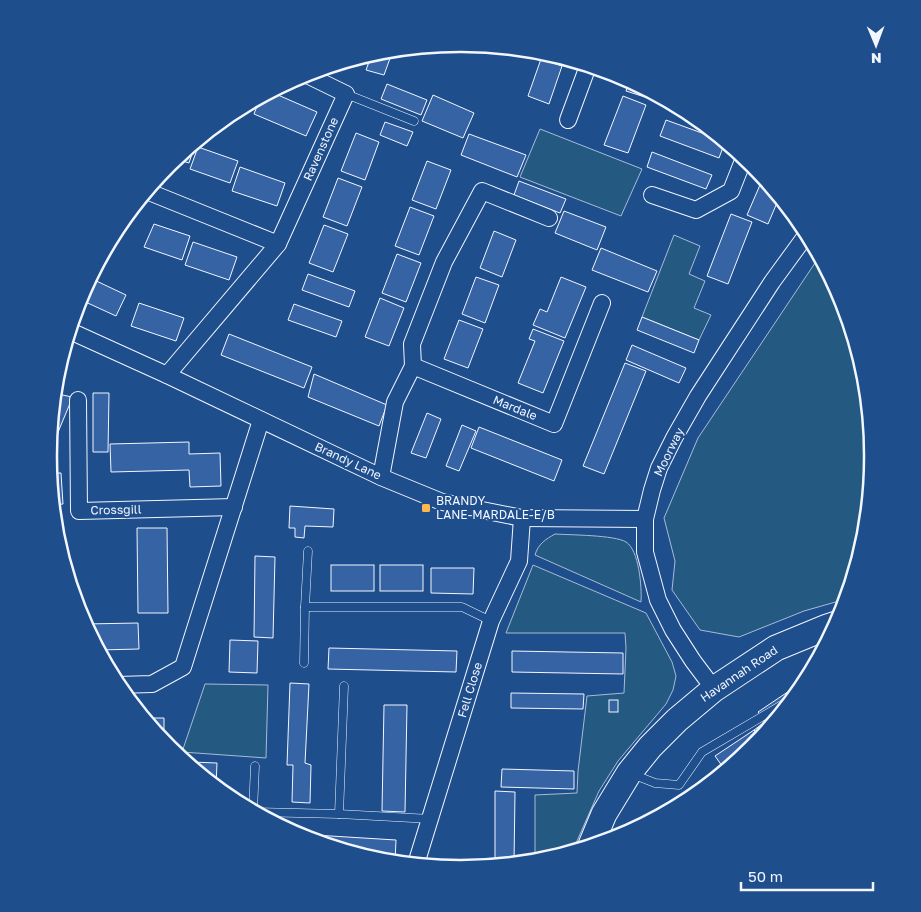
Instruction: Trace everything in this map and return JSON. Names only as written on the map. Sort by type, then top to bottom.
[{"type":"main road","name":"Havannah Road","points":[[595,836],[604,814],[629,773],[650,747],[677,720],[714,688],[776,648],[825,628]]},
{"type":"street","points":[[568,120],[586,73]]},
{"type":"street","points":[[316,79],[346,94]]},
{"type":"street","name":"Ravenstone","points":[[167,375],[278,244],[346,94]]},
{"type":"street","points":[[652,195],[696,210],[731,191],[741,166]]},
{"type":"street","points":[[381,478],[395,402],[412,366],[412,344],[444,262],[482,191],[549,218]]},
{"type":"street","points":[[154,194],[278,244]]},
{"type":"street","name":"Moorway","points":[[714,688],[693,661],[673,630],[658,600],[645,552],[645,519],[659,468],[674,438],[698,396],[772,282],[802,241]]},
{"type":"street","name":"Mardale","points":[[412,366],[554,424],[602,304]]},
{"type":"street","name":"Brandy Lane","points":[[76,334],[167,375],[381,478],[442,502],[522,518],[645,519]]},
{"type":"street","name":"Crossgill","points":[[78,400],[79,511],[234,507]]},
{"type":"street","points":[[128,685],[152,684],[183,667],[261,420]]},
{"type":"street","name":"Fell Close","points":[[418,857],[491,621],[519,560],[522,518]]},
{"type":"lane","points":[[346,94],[414,121]]},
{"type":"lane","points":[[304,663],[308,551]]},
{"type":"lane","points":[[305,607],[462,607],[491,621]]},
{"type":"lane","points":[[339,814],[344,686]]},
{"type":"lane","points":[[629,773],[655,783],[679,785],[702,752],[775,709]]},
{"type":"lane","points":[[255,766],[255,803]]},
{"type":"lane","points":[[271,812],[431,819]]},
{"type":"shaded area","points":[[540,129],[642,169],[621,216],[520,177]]},
{"type":"shaded area","points":[[674,235],[700,246],[689,274],[705,281],[694,308],[711,315],[699,340],[642,317]]},
{"type":"shaded area","points":[[815,263],[843,326],[861,403],[863,430],[864,456],[861,509],[850,560],[836,602],[804,611],[739,637],[700,630],[672,590],[675,561],[664,518],[698,438]]},
{"type":"shaded area","points":[[555,534],[603,537],[626,542],[637,561],[641,602],[535,555],[540,545]]},
{"type":"shaded area","points":[[533,565],[646,613],[672,662],[676,676],[673,690],[666,704],[618,761],[599,791],[576,842],[535,853],[535,795],[577,793],[587,696],[624,693],[625,633],[506,633]]},
{"type":"shaded area","points":[[205,684],[268,685],[266,758],[187,752],[183,749]]},
{"type":"building","points":[[390,59],[384,75],[366,70],[369,63]]},
{"type":"building","points":[[541,60],[562,66],[549,104],[528,96]]},
{"type":"building","points":[[387,84],[427,100],[421,115],[381,99]]},
{"type":"building","points":[[627,88],[644,97],[626,91]]},
{"type":"building","points":[[433,95],[474,113],[463,138],[422,121]]},
{"type":"building","points":[[279,96],[317,112],[306,136],[254,114],[256,109]]},
{"type":"building","points":[[623,96],[646,105],[628,153],[604,145]]},
{"type":"building","points":[[666,120],[702,133],[722,149],[719,158],[660,136]]},
{"type":"building","points":[[385,122],[413,132],[407,146],[380,135]]},
{"type":"building","points":[[356,133],[379,142],[365,180],[341,171]]},
{"type":"building","points":[[469,134],[526,155],[517,177],[461,155]]},
{"type":"building","points":[[200,148],[238,161],[230,183],[190,169],[197,151]]},
{"type":"building","points":[[652,152],[712,175],[706,189],[647,167]]},
{"type":"building","points":[[192,155],[189,163],[185,162]]},
{"type":"building","points":[[427,161],[451,170],[436,209],[412,200]]},
{"type":"building","points":[[240,167],[285,183],[277,206],[232,191]]},
{"type":"building","points":[[338,178],[362,187],[347,226],[323,217]]},
{"type":"building","points":[[519,181],[566,199],[560,213],[514,195]]},
{"type":"building","points":[[760,186],[776,204],[768,224],[747,215]]},
{"type":"building","points":[[410,207],[434,216],[419,255],[395,246]]},
{"type":"building","points":[[564,211],[606,227],[597,250],[555,233]]},
{"type":"building","points":[[731,214],[752,222],[728,284],[707,276]]},
{"type":"building","points":[[154,224],[190,236],[182,260],[144,247]]},
{"type":"building","points":[[324,225],[348,234],[333,272],[309,263]]},
{"type":"building","points":[[494,231],[516,240],[502,277],[480,268]]},
{"type":"building","points":[[193,242],[237,257],[229,280],[185,265]]},
{"type":"building","points":[[601,248],[657,271],[648,292],[592,270]]},
{"type":"building","points":[[397,254],[421,263],[406,302],[382,293]]},
{"type":"building","points":[[308,274],[355,291],[349,307],[302,290]]},
{"type":"building","points":[[476,277],[499,285],[485,323],[462,314]]},
{"type":"building","points":[[561,277],[586,287],[565,338],[533,325],[540,309],[547,312]]},
{"type":"building","points":[[97,281],[126,295],[116,316],[88,303]]},
{"type":"building","points":[[380,298],[404,308],[389,346],[365,337]]},
{"type":"building","points":[[139,303],[184,318],[176,341],[131,326]]},
{"type":"building","points":[[294,304],[342,321],[336,337],[288,320]]},
{"type":"building","points":[[642,317],[699,340],[694,353],[637,330]]},
{"type":"building","points":[[459,320],[483,329],[468,368],[444,359]]},
{"type":"building","points":[[533,329],[564,341],[543,393],[518,383],[535,341],[529,339]]},
{"type":"building","points":[[229,334],[312,367],[304,388],[221,355]]},
{"type":"building","points":[[632,345],[686,368],[679,383],[626,360]]},
{"type":"building","points":[[625,363],[646,371],[604,474],[583,466]]},
{"type":"building","points":[[314,374],[387,405],[379,426],[308,397]]},
{"type":"building","points":[[93,393],[109,393],[108,452],[93,452]]},
{"type":"building","points":[[62,395],[72,397],[58,432]]},
{"type":"building","points":[[427,413],[441,419],[426,458],[411,453]]},
{"type":"building","points":[[462,425],[476,431],[459,471],[446,466]]},
{"type":"building","points":[[479,427],[562,460],[554,481],[471,448]]},
{"type":"building","points":[[189,442],[189,454],[220,453],[221,486],[190,487],[189,470],[111,472],[110,444]]},
{"type":"building","points":[[58,473],[61,473],[63,504],[60,504]]},
{"type":"building","points":[[290,506],[334,509],[333,527],[305,526],[304,538],[295,537],[295,528],[289,528]]},
{"type":"building","points":[[137,528],[167,528],[168,613],[138,613]]},
{"type":"building","points":[[255,556],[275,557],[273,638],[254,637]]},
{"type":"building","points":[[331,565],[374,565],[374,591],[331,591]]},
{"type":"building","points":[[380,565],[423,565],[423,591],[380,591]]},
{"type":"building","points":[[431,568],[474,568],[473,594],[431,593]]},
{"type":"building","points":[[138,623],[139,649],[107,650],[94,624]]},
{"type":"building","points":[[230,640],[258,641],[257,673],[229,672]]},
{"type":"building","points":[[329,648],[457,651],[456,672],[328,669]]},
{"type":"building","points":[[512,651],[623,653],[623,674],[512,672]]},
{"type":"building","points":[[290,683],[309,684],[305,763],[311,765],[310,803],[292,802],[293,765],[287,765]]},
{"type":"building","points":[[788,692],[765,721],[758,712]]},
{"type":"building","points":[[511,693],[584,694],[583,709],[511,708]]},
{"type":"building","points":[[609,700],[618,700],[618,712],[609,712]]},
{"type":"building","points":[[384,705],[407,705],[405,812],[382,811]]},
{"type":"building","points":[[154,718],[164,718],[164,729]]},
{"type":"building","points":[[754,730],[755,731],[721,764],[715,756]]},
{"type":"building","points":[[198,762],[217,763],[216,777]]},
{"type":"building","points":[[502,769],[574,771],[574,789],[501,787]]},
{"type":"building","points":[[495,791],[515,792],[514,856],[495,858]]},
{"type":"building","points":[[324,836],[396,840],[395,854],[356,846]]},
{"type":"place","name":"BRANDY LANE-MARDALE-E/B","points":[[426,508]]}]
